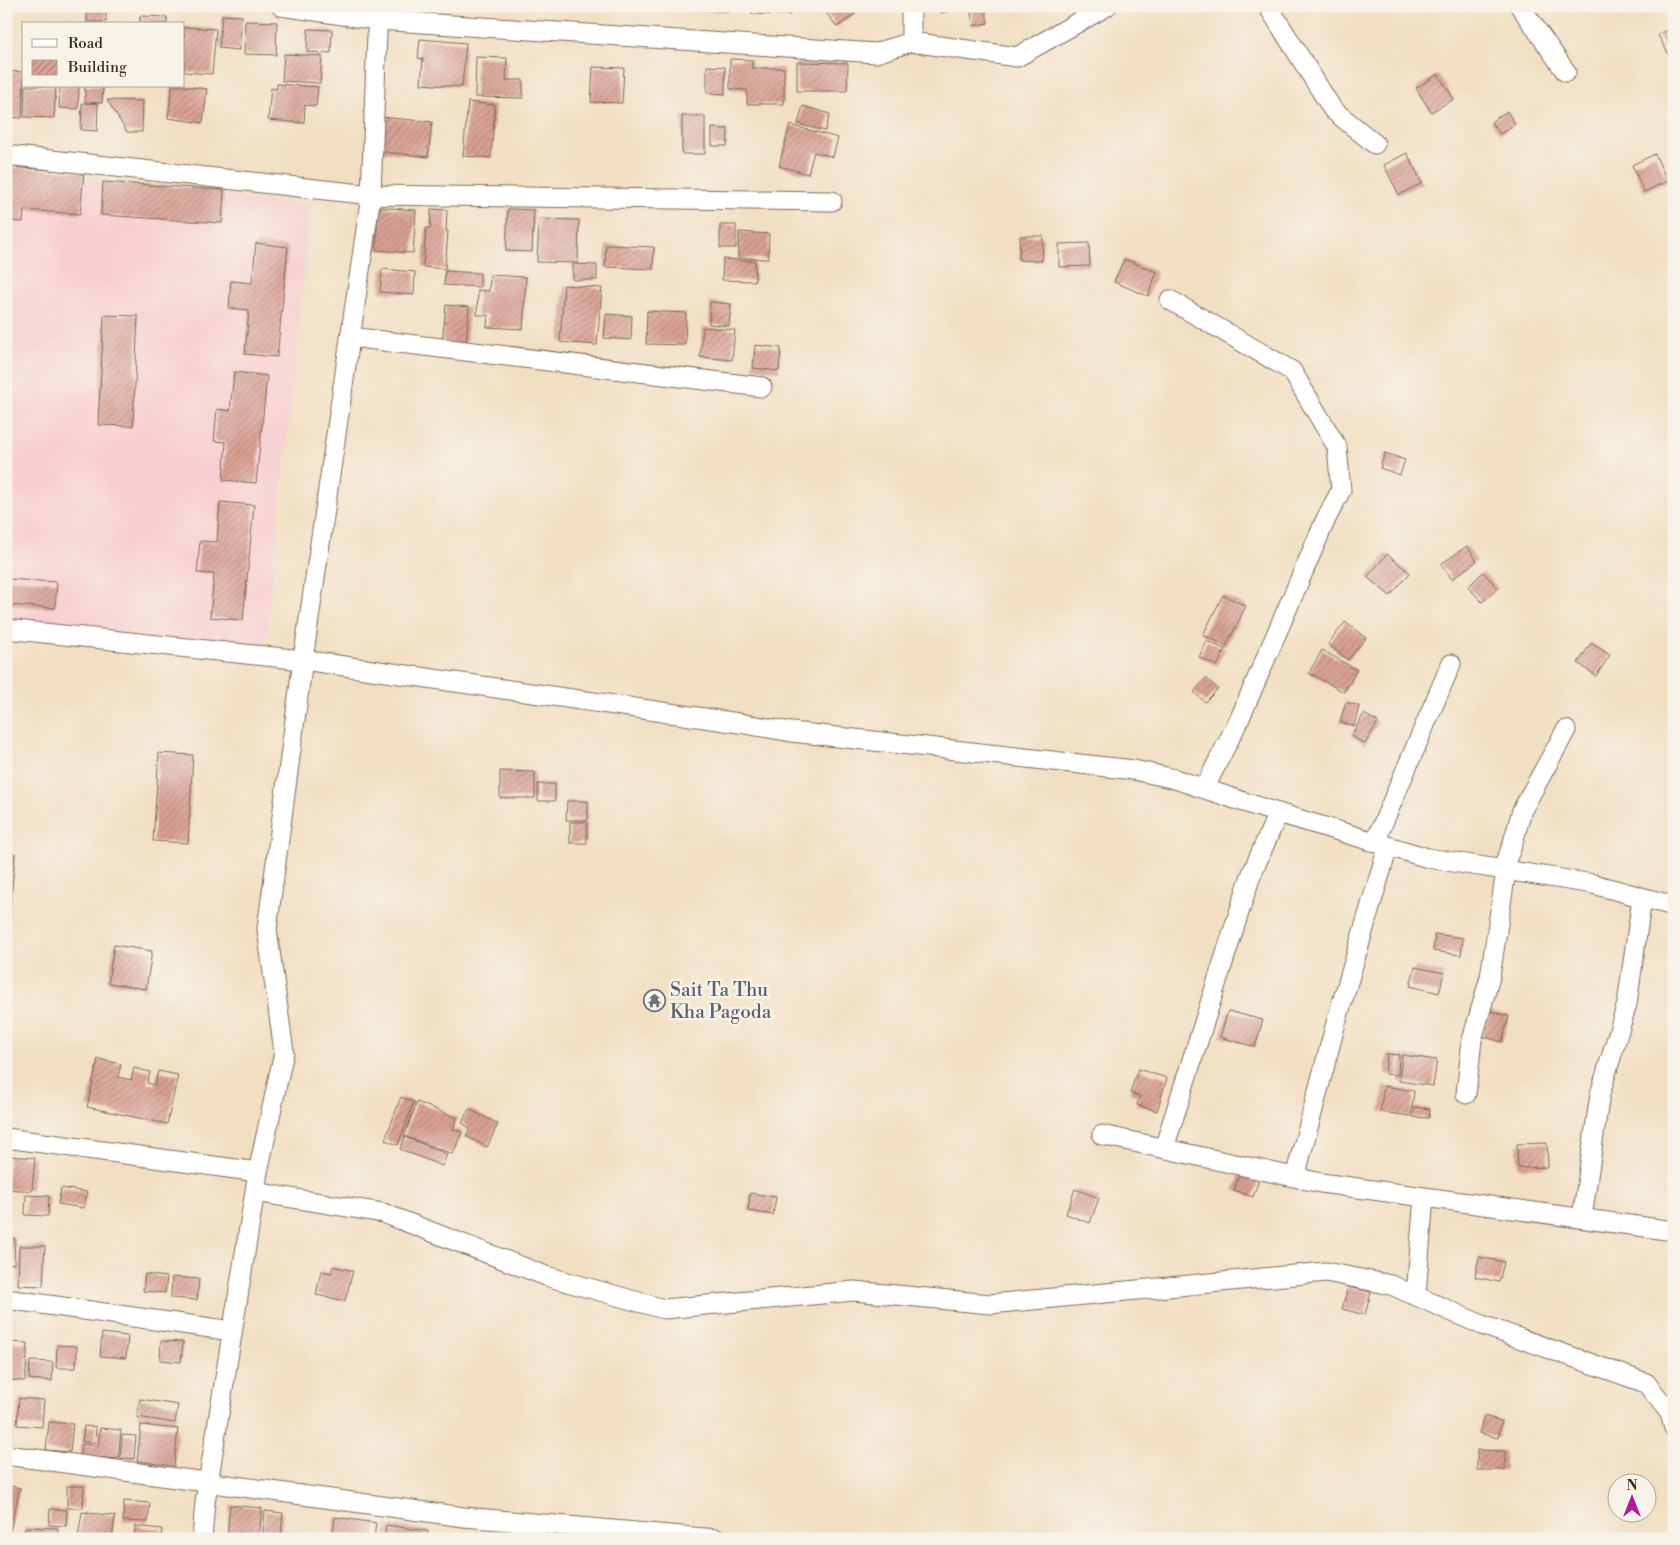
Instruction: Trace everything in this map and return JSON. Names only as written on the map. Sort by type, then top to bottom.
[{"type":"street","points":[[281,6],[876,53],[911,42],[1017,57],[1107,6]]},
{"type":"street","points":[[911,6],[911,42]]},
{"type":"street","points":[[1268,6],[1333,110],[1375,144]]},
{"type":"street","points":[[1520,6],[1566,72]]},
{"type":"street","points":[[202,1539],[208,1483],[258,1172],[284,1052],[267,929],[303,660],[371,195],[377,13]]},
{"type":"street","points":[[6,155],[371,195],[832,201]]},
{"type":"street","points":[[1170,300],[1292,371],[1337,447],[1341,490],[1326,519],[1240,718],[1204,789]]},
{"type":"street","points":[[350,337],[762,387]]},
{"type":"street","points":[[6,629],[303,660],[792,732],[1134,770],[1175,779],[1278,813],[1428,858],[1593,884],[1674,906]]},
{"type":"street","points":[[1295,1177],[1382,844],[1451,664]]},
{"type":"street","points":[[1466,1094],[1472,1040],[1490,977],[1504,870],[1522,810],[1566,730]]},
{"type":"street","points":[[1164,1148],[1250,878],[1278,813]]},
{"type":"street","points":[[1582,1218],[1600,1094],[1627,1004],[1642,898]]},
{"type":"street","points":[[1102,1135],[1321,1183],[1674,1231]]},
{"type":"street","points":[[6,1138],[258,1172]]},
{"type":"street","points":[[255,1192],[383,1213],[546,1276],[664,1309],[854,1291],[990,1304],[1326,1272],[1391,1285],[1482,1325],[1646,1383],[1670,1414],[1674,1428]]},
{"type":"street","points":[[1416,1295],[1424,1197]]},
{"type":"street","points":[[6,1298],[232,1331]]},
{"type":"street","points":[[6,1455],[464,1517],[716,1539]]},
{"type":"shaded area","points":[[6,169],[311,206],[265,651],[6,621]]},
{"type":"building","points":[[87,6],[106,6],[106,22],[87,22]]},
{"type":"building","points":[[692,6],[729,6],[729,11],[692,10]]},
{"type":"building","points":[[752,6],[790,6],[790,15],[752,14]]},
{"type":"building","points":[[830,6],[850,6],[855,14],[837,27],[824,10]]},
{"type":"building","points":[[939,6],[961,6],[961,9],[940,13]]},
{"type":"building","points":[[970,6],[985,6],[988,23],[973,26]]},
{"type":"building","points":[[222,15],[242,16],[239,50],[219,48]]},
{"type":"building","points":[[140,16],[167,17],[167,22],[140,22]]},
{"type":"building","points":[[245,21],[277,22],[276,55],[244,54]]},
{"type":"building","points":[[185,27],[216,29],[212,74],[185,72]]},
{"type":"building","points":[[308,29],[332,30],[331,53],[307,52]]},
{"type":"building","points":[[1669,29],[1674,38],[1674,55],[1670,57],[1658,35]]},
{"type":"building","points":[[420,39],[466,43],[462,87],[421,84],[423,59],[418,58]]},
{"type":"building","points":[[284,54],[322,56],[320,83],[282,81]]},
{"type":"building","points":[[476,57],[507,58],[506,80],[523,80],[523,98],[475,97]]},
{"type":"building","points":[[730,59],[752,60],[752,68],[784,68],[784,104],[747,104],[747,90],[730,89]]},
{"type":"building","points":[[797,62],[848,63],[847,91],[797,91]]},
{"type":"building","points":[[707,66],[725,67],[725,94],[707,93]]},
{"type":"building","points":[[593,67],[624,68],[622,103],[591,102]]},
{"type":"building","points":[[6,71],[22,72],[22,118],[6,117]]},
{"type":"building","points":[[1438,74],[1454,99],[1431,112],[1416,88]]},
{"type":"building","points":[[277,84],[318,87],[316,106],[305,105],[304,123],[268,120],[271,88],[277,89]]},
{"type":"building","points":[[185,86],[207,89],[203,123],[168,118],[172,88],[185,88]]},
{"type":"building","points":[[25,88],[56,88],[54,118],[24,117]]},
{"type":"building","points":[[60,88],[79,88],[78,109],[59,108]]},
{"type":"building","points":[[85,88],[103,88],[102,103],[85,102]]},
{"type":"building","points":[[107,100],[143,101],[142,132],[127,132]]},
{"type":"building","points":[[468,102],[495,105],[491,158],[463,156]]},
{"type":"building","points":[[82,103],[98,104],[97,131],[81,130]]},
{"type":"building","points":[[803,106],[830,114],[825,131],[798,124]]},
{"type":"building","points":[[1507,111],[1515,124],[1500,134],[1491,122]]},
{"type":"building","points":[[682,116],[705,116],[705,154],[682,154]]},
{"type":"building","points":[[381,117],[432,122],[428,157],[377,151]]},
{"type":"building","points":[[790,125],[838,138],[833,157],[814,152],[808,174],[779,166]]},
{"type":"building","points":[[712,128],[728,129],[727,146],[712,146]]},
{"type":"building","points":[[1407,153],[1422,183],[1399,195],[1384,165]]},
{"type":"building","points":[[1655,154],[1667,181],[1644,192],[1632,165]]},
{"type":"building","points":[[6,167],[84,172],[80,214],[24,210],[23,222],[6,221]]},
{"type":"building","points":[[103,182],[224,190],[222,223],[101,215]]},
{"type":"building","points":[[378,207],[416,210],[413,253],[376,250]]},
{"type":"building","points":[[431,209],[447,210],[446,231],[448,231],[445,269],[423,267],[426,228],[430,229]]},
{"type":"building","points":[[508,209],[534,210],[532,252],[506,251]]},
{"type":"building","points":[[539,219],[579,220],[578,263],[537,262]]},
{"type":"building","points":[[720,225],[736,225],[736,248],[720,248]]},
{"type":"building","points":[[739,232],[769,234],[768,259],[738,258]]},
{"type":"building","points":[[1020,236],[1043,236],[1042,261],[1019,260]]},
{"type":"building","points":[[256,243],[288,247],[277,357],[245,354],[249,310],[229,308],[231,281],[252,283]]},
{"type":"building","points":[[1089,243],[1090,266],[1059,267],[1059,244]]},
{"type":"building","points":[[606,245],[654,247],[653,269],[605,267]]},
{"type":"building","points":[[723,259],[755,261],[755,281],[722,280]]},
{"type":"building","points":[[1124,259],[1157,272],[1148,296],[1114,282]]},
{"type":"building","points":[[573,264],[597,265],[597,280],[573,280]]},
{"type":"building","points":[[382,269],[415,272],[414,295],[380,292]]},
{"type":"building","points":[[445,271],[480,273],[480,287],[444,285]]},
{"type":"building","points":[[490,275],[526,277],[523,329],[487,327],[488,315],[477,315],[478,290],[489,291]]},
{"type":"building","points":[[564,285],[602,288],[597,345],[560,342]]},
{"type":"building","points":[[710,302],[731,304],[729,326],[709,324]]},
{"type":"building","points":[[446,305],[469,307],[466,345],[442,343]]},
{"type":"building","points":[[647,311],[686,313],[685,345],[646,344]]},
{"type":"building","points":[[606,314],[632,316],[631,340],[604,338]]},
{"type":"building","points":[[104,315],[138,316],[133,426],[98,425]]},
{"type":"building","points":[[703,327],[735,330],[732,360],[700,357]]},
{"type":"building","points":[[755,345],[781,348],[779,371],[753,368]]},
{"type":"building","points":[[234,372],[267,376],[256,483],[223,480],[226,442],[214,441],[217,409],[230,411]]},
{"type":"building","points":[[1385,453],[1405,460],[1400,475],[1380,468]]},
{"type":"building","points":[[220,502],[254,505],[243,620],[210,617],[214,574],[197,573],[200,541],[217,542]]},
{"type":"building","points":[[1467,546],[1477,561],[1452,579],[1441,564]]},
{"type":"building","points":[[1387,554],[1410,573],[1390,596],[1367,577]]},
{"type":"building","points":[[1483,572],[1498,588],[1482,602],[1468,587]]},
{"type":"building","points":[[6,579],[57,582],[55,608],[6,605]]},
{"type":"building","points":[[1223,595],[1246,606],[1226,646],[1203,635]]},
{"type":"building","points":[[1345,622],[1366,638],[1348,660],[1328,644]]},
{"type":"building","points":[[1207,641],[1225,649],[1217,666],[1199,657]]},
{"type":"building","points":[[1591,643],[1610,655],[1596,676],[1578,663]]},
{"type":"building","points":[[1322,650],[1357,670],[1344,692],[1309,673]]},
{"type":"building","points":[[1206,678],[1218,689],[1205,702],[1194,692]]},
{"type":"building","points":[[1346,702],[1359,706],[1354,726],[1340,722]]},
{"type":"building","points":[[1364,714],[1378,722],[1365,744],[1351,736]]},
{"type":"building","points":[[159,753],[193,755],[188,843],[153,841]]},
{"type":"building","points":[[500,771],[535,772],[535,798],[500,798]]},
{"type":"building","points":[[538,784],[555,784],[555,801],[538,801]]},
{"type":"building","points":[[567,801],[588,801],[588,820],[566,820]]},
{"type":"building","points":[[570,822],[587,822],[587,843],[570,843]]},
{"type":"building","points":[[6,853],[15,854],[9,920],[6,920]]},
{"type":"building","points":[[1435,934],[1463,938],[1461,955],[1433,951]]},
{"type":"building","points":[[114,945],[152,951],[146,989],[108,983]]},
{"type":"building","points":[[1415,967],[1444,973],[1439,993],[1410,986]]},
{"type":"building","points":[[1228,1011],[1263,1020],[1255,1047],[1220,1037]]},
{"type":"building","points":[[1489,1011],[1509,1016],[1502,1042],[1482,1036]]},
{"type":"building","points":[[1387,1054],[1399,1055],[1398,1075],[1385,1074]]},
{"type":"building","points":[[1402,1055],[1437,1060],[1433,1086],[1399,1081]]},
{"type":"building","points":[[98,1059],[121,1064],[118,1077],[131,1080],[134,1068],[150,1072],[147,1083],[155,1085],[158,1071],[178,1075],[167,1124],[87,1107]]},
{"type":"building","points":[[1138,1069],[1167,1078],[1157,1111],[1137,1105],[1140,1096],[1130,1093]]},
{"type":"building","points":[[1384,1086],[1414,1091],[1411,1116],[1380,1112]]},
{"type":"building","points":[[401,1097],[414,1102],[398,1145],[385,1140]]},
{"type":"building","points":[[417,1102],[457,1118],[453,1129],[462,1132],[453,1154],[404,1136]]},
{"type":"building","points":[[1414,1107],[1430,1109],[1429,1118],[1413,1117]]},
{"type":"building","points":[[469,1109],[498,1124],[487,1147],[466,1136],[470,1128],[462,1123]]},
{"type":"building","points":[[405,1137],[447,1154],[442,1166],[400,1149]]},
{"type":"building","points":[[1547,1143],[1548,1167],[1518,1168],[1517,1144]]},
{"type":"building","points":[[9,1156],[35,1158],[32,1191],[6,1189]]},
{"type":"building","points":[[1241,1170],[1260,1177],[1253,1197],[1234,1190]]},
{"type":"building","points":[[61,1188],[87,1192],[84,1208],[58,1204]]},
{"type":"building","points":[[1075,1189],[1099,1198],[1090,1223],[1066,1214]]},
{"type":"building","points":[[750,1193],[776,1197],[773,1215],[748,1211]]},
{"type":"building","points":[[26,1195],[49,1196],[48,1216],[25,1215]]},
{"type":"building","points":[[6,1238],[15,1238],[14,1264],[6,1263]]},
{"type":"building","points":[[19,1246],[45,1246],[43,1286],[18,1285]]},
{"type":"building","points":[[1479,1257],[1504,1262],[1499,1282],[1475,1277]]},
{"type":"building","points":[[333,1266],[353,1271],[345,1301],[316,1295],[321,1271],[331,1273]]},
{"type":"building","points":[[145,1274],[167,1277],[165,1293],[143,1291]]},
{"type":"building","points":[[172,1277],[199,1279],[197,1300],[171,1298]]},
{"type":"building","points":[[1348,1287],[1371,1292],[1365,1315],[1342,1309]]},
{"type":"building","points":[[102,1333],[128,1336],[126,1358],[100,1356]]},
{"type":"building","points":[[161,1341],[183,1342],[181,1362],[160,1360]]},
{"type":"building","points":[[6,1342],[28,1343],[25,1381],[6,1380]]},
{"type":"building","points":[[57,1345],[77,1346],[76,1368],[56,1368]]},
{"type":"building","points":[[30,1361],[53,1362],[52,1381],[29,1379]]},
{"type":"building","points":[[19,1398],[44,1400],[42,1427],[17,1425]]},
{"type":"building","points":[[140,1399],[178,1405],[175,1423],[137,1417]]},
{"type":"building","points":[[6,1416],[14,1417],[10,1446],[6,1446]]},
{"type":"building","points":[[1484,1416],[1502,1421],[1498,1438],[1479,1433]]},
{"type":"building","points":[[49,1422],[73,1424],[70,1452],[46,1450]]},
{"type":"building","points":[[141,1425],[178,1429],[174,1466],[137,1461]]},
{"type":"building","points":[[84,1426],[96,1427],[95,1443],[82,1442]]},
{"type":"building","points":[[100,1428],[121,1430],[118,1459],[80,1456],[81,1444],[98,1446]]},
{"type":"building","points":[[122,1435],[136,1436],[134,1459],[120,1458]]},
{"type":"building","points":[[1477,1450],[1505,1451],[1505,1470],[1477,1470]]},
{"type":"building","points":[[6,1485],[20,1488],[10,1531],[6,1530]]},
{"type":"building","points":[[67,1486],[84,1486],[83,1508],[67,1508]]},
{"type":"building","points":[[124,1501],[150,1503],[148,1522],[123,1521]]},
{"type":"building","points":[[230,1505],[262,1508],[259,1539],[227,1539]]},
{"type":"building","points":[[50,1509],[67,1510],[66,1526],[49,1525]]},
{"type":"building","points":[[265,1511],[283,1513],[281,1537],[263,1535]]},
{"type":"building","points":[[82,1512],[115,1516],[112,1539],[78,1538]]},
{"type":"building","points":[[335,1517],[376,1523],[374,1538],[333,1533]]},
{"type":"building","points":[[386,1525],[428,1531],[427,1539],[384,1539]]},
{"type":"building","points":[[135,1526],[162,1529],[161,1539],[134,1539]]},
{"type":"building","points":[[25,1527],[58,1528],[58,1539],[25,1539]]},
{"type":"place","name":"Sait Ta Thu Kha Pagoda","points":[[654,1001]]}]
